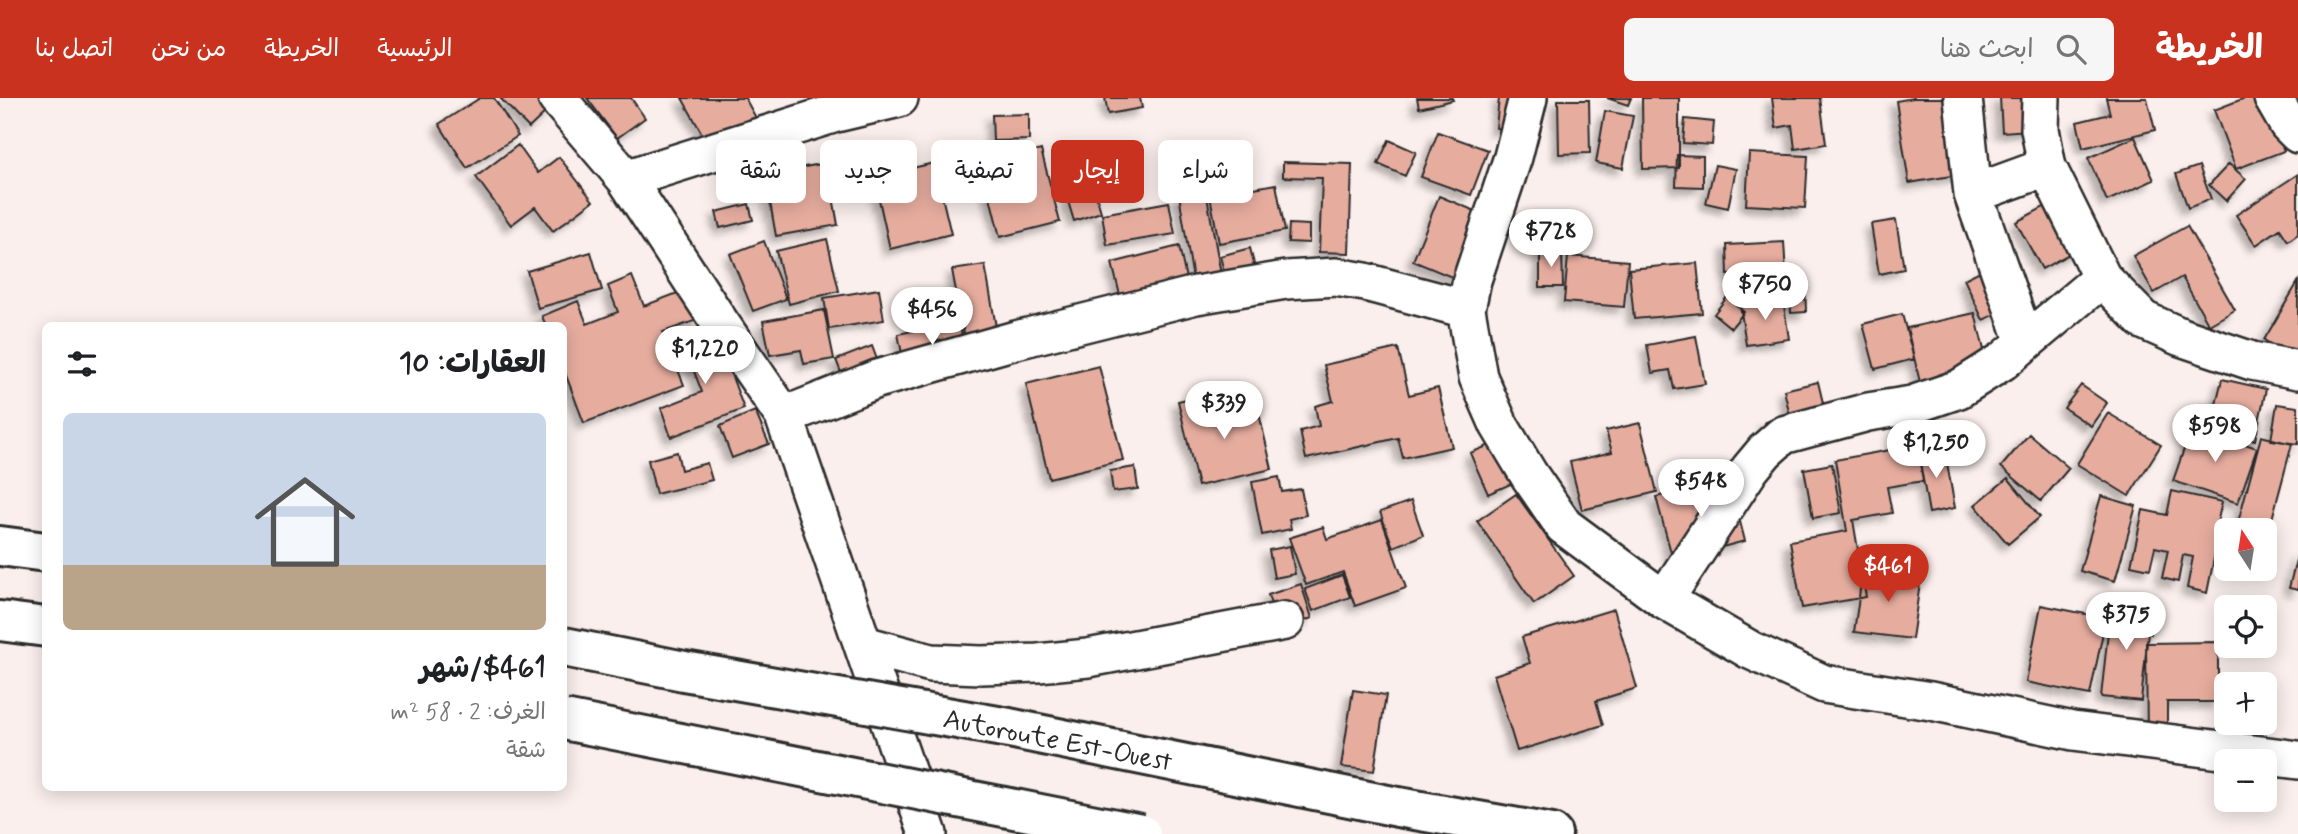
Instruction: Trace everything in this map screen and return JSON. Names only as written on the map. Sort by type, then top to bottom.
[{"type":"highway","points":[[0,546],[42,551]]},
{"type":"highway","points":[[0,621],[42,626]]},
{"type":"highway","name":"Autoroute Est-Ouest","points":[[567,648],[1009,728],[1398,807],[1552,834]]},
{"type":"highway","points":[[567,721],[1141,834]]},
{"type":"street","points":[[556,98],[626,179],[784,416],[928,834]]},
{"type":"street","points":[[626,179],[836,113],[900,98]]},
{"type":"street","points":[[1528,98],[1513,157],[1472,280],[1466,309],[1478,377],[1499,425],[1528,475],[1564,526],[1664,600],[1750,650],[1824,684],[1931,701],[2073,731],[2298,760]]},
{"type":"street","points":[[1963,98],[1973,194],[2025,342]]},
{"type":"street","points":[[2041,98],[2040,129],[2048,167],[2102,278],[2143,320],[2181,337],[2252,361],[2298,370]]},
{"type":"street","points":[[2273,98],[2288,124],[2298,134]]},
{"type":"street","points":[[1973,194],[2048,167]]},
{"type":"street","points":[[784,416],[877,379],[1016,340],[1196,295],[1286,280],[1345,278],[1466,309]]},
{"type":"street","points":[[1664,600],[1750,469],[1783,435],[1868,412],[1912,405],[1959,389],[2003,361],[2102,278]]},
{"type":"street","points":[[864,645],[932,663],[1038,663],[1088,658],[1285,621]]},
{"type":"building","points":[[480,98],[494,98],[518,136],[467,168],[439,124]]},
{"type":"building","points":[[500,98],[540,98],[550,108],[529,128]]},
{"type":"building","points":[[587,98],[631,98],[645,118],[617,138]]},
{"type":"building","points":[[682,98],[745,98],[766,136],[759,140],[716,140],[716,158]]},
{"type":"building","points":[[1105,98],[1140,98],[1142,108],[1108,114]]},
{"type":"building","points":[[1417,98],[1452,98],[1453,100],[1419,108]]},
{"type":"building","points":[[1499,98],[1532,98],[1528,132],[1496,128]]},
{"type":"building","points":[[1607,98],[1631,98],[1628,105]]},
{"type":"building","points":[[1642,98],[1679,98],[1679,168],[1643,169]]},
{"type":"building","points":[[1772,98],[1820,98],[1826,144],[1795,149],[1792,125],[1776,128]]},
{"type":"building","points":[[1913,98],[1958,98],[1969,173],[1909,183],[1896,101]]},
{"type":"building","points":[[2000,98],[2056,98],[2058,128],[2002,132]]},
{"type":"building","points":[[2106,98],[2147,98],[2155,130],[2083,148],[2077,122],[2110,114]]},
{"type":"building","points":[[2245,98],[2264,98],[2284,151],[2236,169],[2214,110]]},
{"type":"building","points":[[1558,100],[1589,100],[1590,153],[1559,154]]},
{"type":"building","points":[[1605,111],[1633,116],[1623,168],[1596,163]]},
{"type":"building","points":[[1029,114],[1029,140],[993,140],[992,115]]},
{"type":"building","points":[[1685,119],[1714,122],[1712,145],[1683,143]]},
{"type":"building","points":[[1438,132],[1488,150],[1471,195],[1421,177]]},
{"type":"building","points":[[2135,137],[2154,180],[2107,201],[2088,158]]},
{"type":"building","points":[[1389,140],[1416,152],[1405,176],[1378,164]]},
{"type":"building","points":[[518,145],[538,173],[559,157],[593,201],[553,231],[535,207],[511,225],[476,177]]},
{"type":"building","points":[[1041,150],[1051,188],[1051,203],[1055,203],[1060,222],[1000,237],[992,203],[1037,203],[1037,151]]},
{"type":"building","points":[[1749,153],[1808,156],[1805,208],[1746,205]]},
{"type":"building","points":[[1677,155],[1703,156],[1703,187],[1676,186]]},
{"type":"building","points":[[1283,162],[1352,164],[1349,253],[1319,252],[1322,178],[1283,177]]},
{"type":"building","points":[[820,164],[820,203],[834,203],[838,225],[776,236],[770,203],[806,203],[806,167]]},
{"type":"building","points":[[931,164],[931,203],[944,203],[951,234],[890,249],[880,203],[917,203],[917,167]]},
{"type":"building","points":[[2229,164],[2246,179],[2226,201],[2209,185]]},
{"type":"building","points":[[1715,165],[1736,169],[1728,208],[1706,203]]},
{"type":"building","points":[[2199,166],[2211,199],[2188,208],[2176,174]]},
{"type":"building","points":[[2298,174],[2298,234],[2288,241],[2280,229],[2256,245],[2236,215]]},
{"type":"building","points":[[1276,184],[1285,231],[1219,243],[1211,203],[1253,203],[1253,188]]},
{"type":"building","points":[[1439,196],[1502,222],[1476,287],[1413,261]]},
{"type":"building","points":[[2057,200],[2082,247],[2042,269],[2016,222]]},
{"type":"building","points":[[1069,203],[1098,203],[1101,212],[1074,221]]},
{"type":"building","points":[[1169,203],[1175,234],[1107,245],[1102,214]]},
{"type":"building","points":[[1180,203],[1208,203],[1222,280],[1194,285]]},
{"type":"building","points":[[749,204],[753,220],[720,228],[716,212]]},
{"type":"building","points":[[1896,220],[1904,269],[1879,274],[1871,224]]},
{"type":"building","points":[[1289,224],[1309,225],[1309,243],[1288,242]]},
{"type":"building","points":[[2187,226],[2235,310],[2209,325],[2182,277],[2154,293],[2133,256]]},
{"type":"building","points":[[827,239],[839,291],[789,304],[776,251]]},
{"type":"building","points":[[764,241],[786,299],[753,311],[730,254]]},
{"type":"building","points":[[1784,242],[1787,290],[1749,292],[1748,274],[1728,275],[1727,245]]},
{"type":"building","points":[[1179,246],[1187,283],[1121,299],[1112,263]]},
{"type":"building","points":[[1250,248],[1255,268],[1225,276],[1220,256]]},
{"type":"building","points":[[1540,250],[1562,250],[1563,287],[1540,287]]},
{"type":"building","points":[[591,252],[602,290],[538,308],[527,271]]},
{"type":"building","points":[[1568,256],[1628,261],[1624,307],[1564,302]]},
{"type":"building","points":[[1697,263],[1702,313],[1634,319],[1629,269]]},
{"type":"building","points":[[1996,263],[2016,305],[1983,320],[1964,279]]},
{"type":"building","points":[[985,265],[998,338],[966,344],[952,270]]},
{"type":"building","points":[[632,276],[644,306],[688,289],[700,319],[663,332],[684,385],[584,423],[567,378],[567,322],[544,322],[542,316],[578,301],[587,324],[618,312],[608,286]]},
{"type":"building","points":[[1790,279],[1805,279],[1806,312],[1791,313]]},
{"type":"building","points":[[2298,282],[2298,360],[2264,340]]},
{"type":"building","points":[[879,289],[884,320],[829,329],[824,298]]},
{"type":"building","points":[[1727,297],[1744,312],[1731,328],[1714,314]]},
{"type":"building","points":[[1783,299],[1789,339],[1746,345],[1740,305]]},
{"type":"building","points":[[824,310],[834,359],[804,364],[801,350],[770,355],[763,321]]},
{"type":"building","points":[[1975,313],[1992,383],[1924,399],[1907,328]]},
{"type":"building","points":[[1902,314],[1914,359],[1875,369],[1863,324]]},
{"type":"building","points":[[959,321],[967,360],[906,373],[898,334]]},
{"type":"building","points":[[713,326],[744,409],[671,437],[661,408],[702,392],[681,338]]},
{"type":"building","points":[[1696,336],[1705,384],[1674,389],[1670,370],[1652,373],[1647,345]]},
{"type":"building","points":[[872,346],[882,373],[847,387],[836,360]]},
{"type":"building","points":[[1398,348],[1409,395],[1438,388],[1452,447],[1403,458],[1398,438],[1306,459],[1300,431],[1319,426],[1315,406],[1333,401],[1324,365]]},
{"type":"building","points":[[1099,366],[1123,460],[1049,478],[1026,384]]},
{"type":"building","points":[[2222,379],[2266,389],[2255,440],[2210,430]]},
{"type":"building","points":[[1818,382],[1830,432],[1771,447],[1765,422],[1790,416],[1784,390]]},
{"type":"building","points":[[2081,385],[2107,403],[2091,426],[2064,408]]},
{"type":"building","points":[[1212,393],[1217,415],[1257,405],[1272,469],[1198,486],[1178,401]]},
{"type":"building","points":[[2277,404],[2298,407],[2298,444],[2271,440]]},
{"type":"building","points":[[755,411],[769,444],[732,458],[720,426]]},
{"type":"building","points":[[2108,413],[2161,445],[2129,496],[2077,464]]},
{"type":"building","points":[[1640,423],[1657,492],[1582,510],[1570,462],[1612,452],[1606,431]]},
{"type":"building","points":[[2192,426],[2257,448],[2238,503],[2173,481]]},
{"type":"building","points":[[2029,434],[2069,468],[2041,501],[2001,467]]},
{"type":"building","points":[[2261,436],[2292,444],[2272,518],[2239,518]]},
{"type":"building","points":[[1495,443],[1513,483],[1488,494],[1470,453]]},
{"type":"building","points":[[1917,445],[1923,481],[1887,487],[1892,513],[1853,520],[1866,597],[1802,608],[1790,541],[1847,531],[1835,460]]},
{"type":"building","points":[[1944,446],[1955,508],[1929,513],[1918,451]]},
{"type":"building","points":[[677,452],[681,470],[707,463],[712,480],[656,494],[648,460]]},
{"type":"building","points":[[1832,464],[1841,513],[1813,518],[1804,469]]},
{"type":"building","points":[[1135,467],[1138,489],[1113,492],[1110,471]]},
{"type":"building","points":[[1279,477],[1282,492],[1301,489],[1306,515],[1289,519],[1291,529],[1262,535],[1252,482]]},
{"type":"building","points":[[2008,478],[2040,517],[2008,544],[1975,505]]},
{"type":"building","points":[[1729,479],[1745,541],[1673,560],[1656,497]]},
{"type":"building","points":[[2172,491],[2222,502],[2218,518],[2214,518],[2214,559],[2207,593],[2187,588],[2193,557],[2183,555],[2178,582],[2162,578],[2168,550],[2155,547],[2150,569],[2131,565],[2143,510],[2167,515]]},
{"type":"building","points":[[1516,494],[1574,576],[1534,604],[1477,521]]},
{"type":"building","points":[[2101,496],[2136,506],[2115,581],[2080,571]]},
{"type":"building","points":[[1411,501],[1423,535],[1393,547],[1380,512]]},
{"type":"building","points":[[1382,520],[1406,588],[1355,606],[1343,572],[1306,585],[1289,538],[1323,527],[1327,539]]},
{"type":"building","points":[[1290,546],[1295,574],[1274,578],[1269,550]]},
{"type":"building","points":[[2298,552],[2298,590],[2289,588]]},
{"type":"building","points":[[1863,569],[1921,576],[1912,639],[1854,632]]},
{"type":"building","points":[[1342,575],[1350,597],[1313,611],[1305,589]]},
{"type":"building","points":[[1301,584],[1312,618],[1279,629],[1268,595]]},
{"type":"building","points":[[2111,604],[2154,608],[2151,634],[2148,633],[2141,701],[2101,697]]},
{"type":"building","points":[[2041,605],[2106,618],[2090,695],[2026,682]]},
{"type":"building","points":[[1614,609],[1637,688],[1596,701],[1603,725],[1517,751],[1494,675],[1530,663],[1522,637]]},
{"type":"building","points":[[2214,642],[2214,658],[2218,658],[2218,672],[2214,672],[2214,702],[2167,702],[2167,740],[2147,740],[2146,643]]},
{"type":"building","points":[[1353,690],[1386,695],[1374,771],[1341,767]]}]
